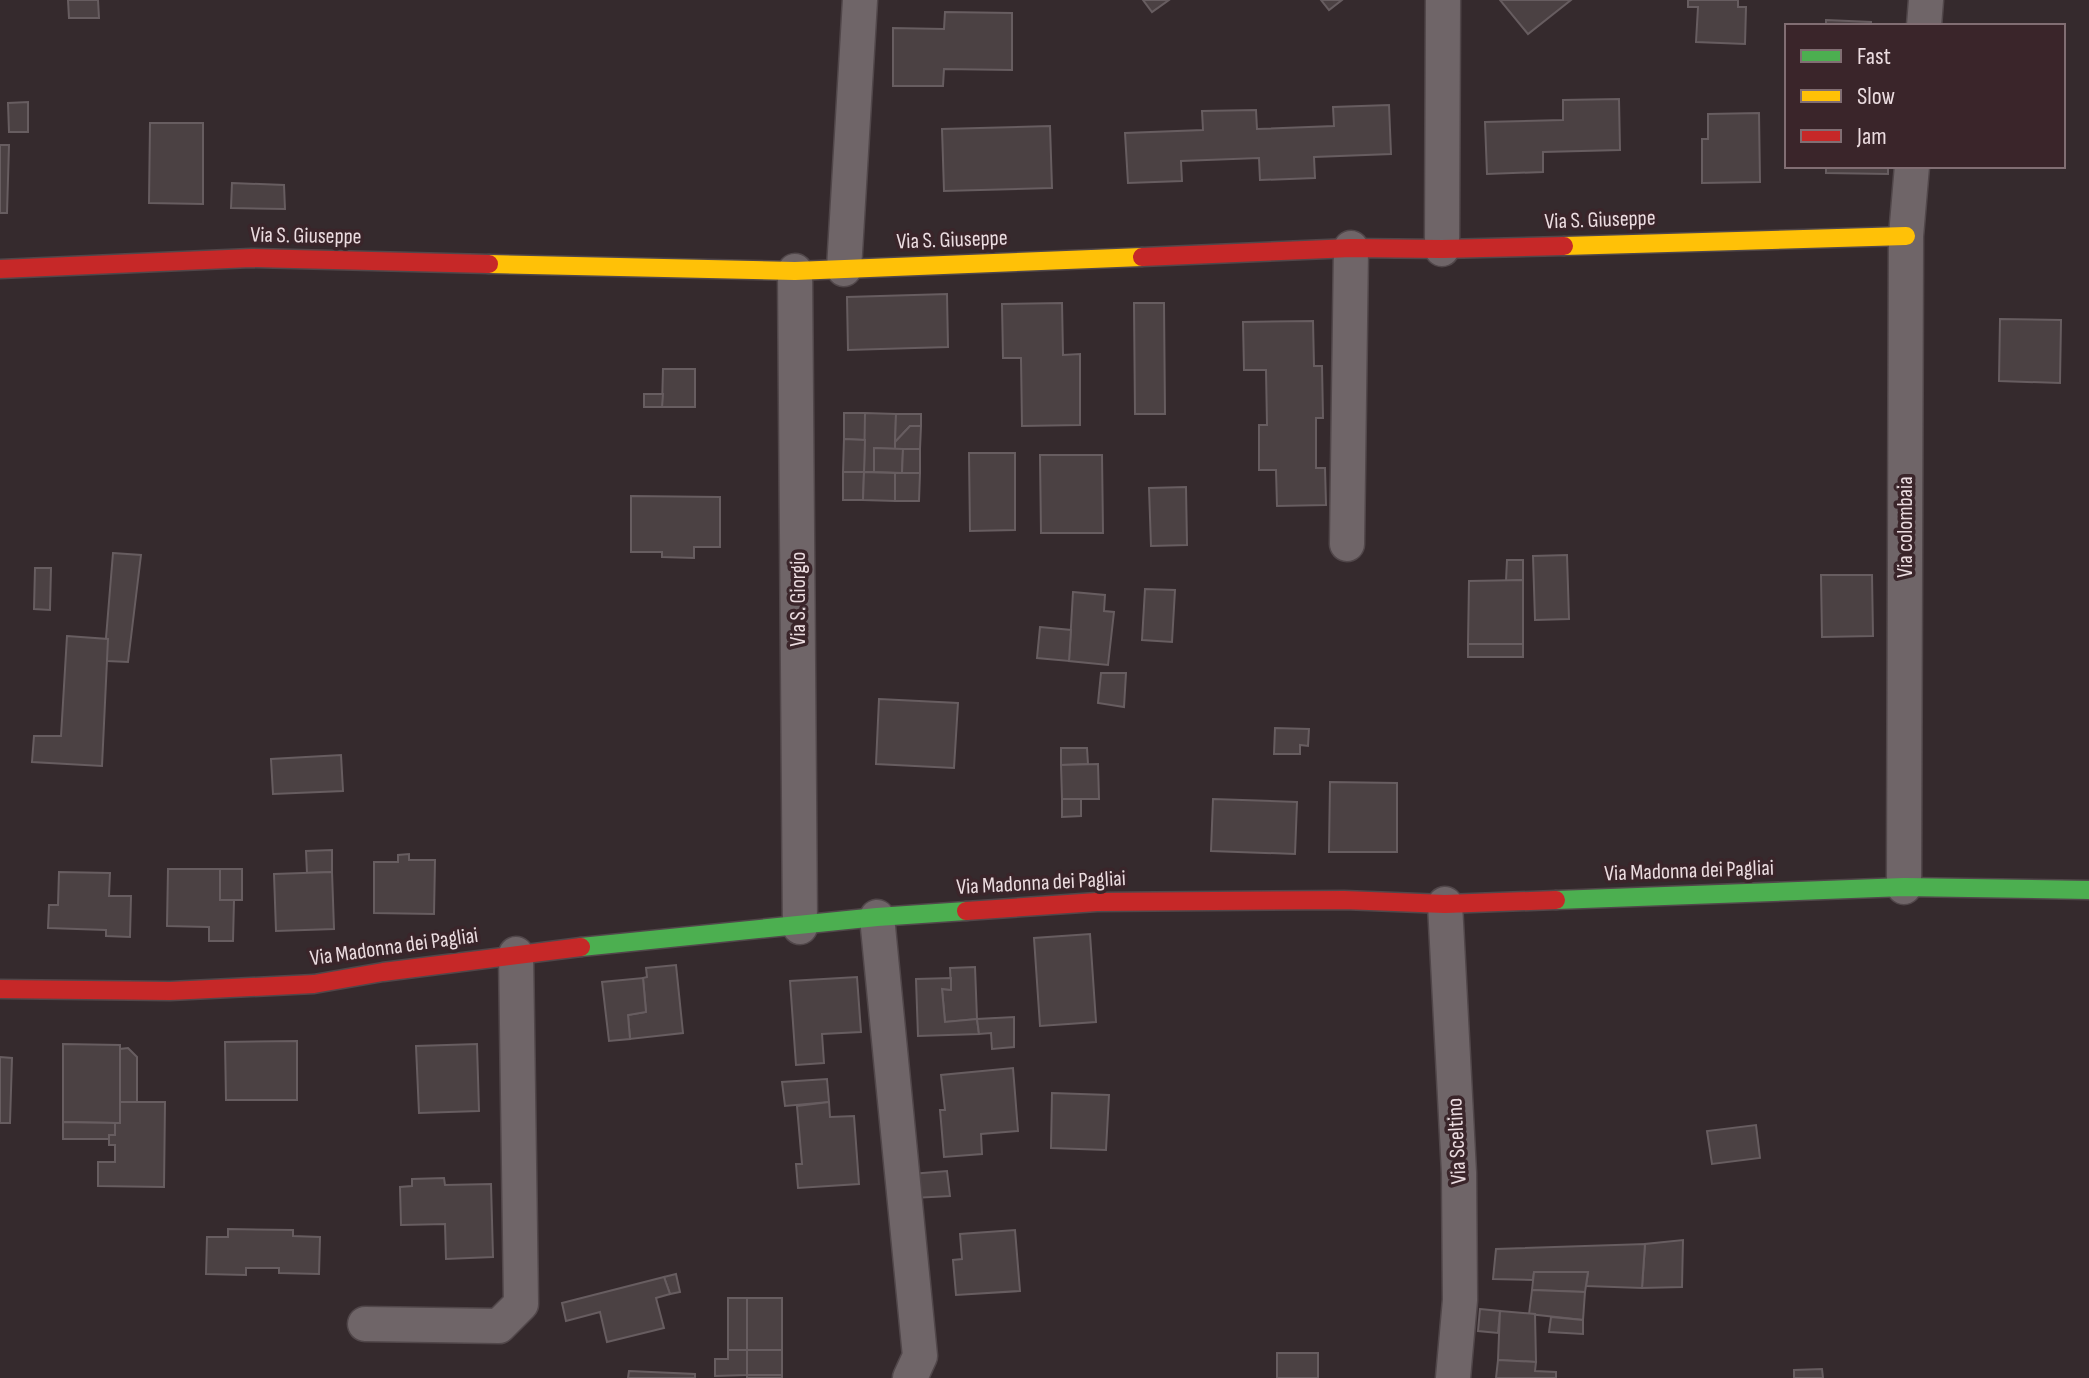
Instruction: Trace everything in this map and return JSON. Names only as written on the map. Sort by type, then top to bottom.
[{"type":"street","points":[[844,269],[860,0]]},
{"type":"street","points":[[1442,249],[1443,0]]},
{"type":"street","points":[[1924,24],[1926,0]]},
{"type":"street","name":"Via colombaia","points":[[1904,887],[1906,236],[1912,168]]},
{"type":"street","name":"Via S. Giuseppe","points":[[0,269],[251,258],[795,271],[1351,248],[1442,249],[1906,236]]},
{"type":"street","points":[[1347,544],[1351,248]]},
{"type":"street","name":"Via S. Giorgio","points":[[795,271],[800,927]]},
{"type":"street","name":"Via Madonna dei Pagliai","points":[[0,989],[170,991],[314,984],[516,954],[877,917],[1097,902],[1344,900],[1445,904],[1904,887],[2089,890]]},
{"type":"street","name":"Via Sceltino","points":[[1445,904],[1459,1173],[1460,1300],[1453,1378]]},
{"type":"street","points":[[877,917],[920,1356],[916,1371],[910,1378]]},
{"type":"street","points":[[365,1324],[499,1326],[521,1304],[516,954]]},
{"type":"building","points":[[68,0],[98,0],[99,18],[69,18]]},
{"type":"building","points":[[1143,0],[1169,0],[1152,12]]},
{"type":"building","points":[[1321,0],[1342,0],[1329,10]]},
{"type":"building","points":[[1500,0],[1571,0],[1528,34]]},
{"type":"building","points":[[1688,0],[1738,0],[1738,7],[1746,7],[1745,44],[1696,42],[1698,7],[1688,7]]},
{"type":"building","points":[[945,12],[1012,13],[1012,70],[944,69],[943,86],[893,86],[893,28],[944,29]]},
{"type":"building","points":[[1826,20],[1871,22],[1871,24],[1826,24]]},
{"type":"building","points":[[1619,99],[1620,150],[1543,152],[1543,172],[1487,174],[1485,122],[1563,120],[1563,100]]},
{"type":"building","points":[[28,102],[28,132],[9,132],[8,103]]},
{"type":"building","points":[[1389,105],[1391,154],[1314,157],[1315,178],[1260,180],[1259,158],[1181,161],[1182,181],[1128,183],[1125,133],[1203,130],[1202,111],[1256,110],[1257,129],[1334,126],[1333,107]]},
{"type":"building","points":[[1759,113],[1760,182],[1702,183],[1702,139],[1708,139],[1708,114]]},
{"type":"building","points":[[150,123],[203,123],[203,204],[149,203]]},
{"type":"building","points":[[1050,126],[1052,188],[944,191],[942,129]]},
{"type":"building","points":[[0,145],[9,145],[7,213],[0,213]]},
{"type":"building","points":[[1826,168],[1888,168],[1888,174],[1826,173]]},
{"type":"building","points":[[232,183],[284,185],[285,209],[231,208]]},
{"type":"building","points":[[947,294],[948,347],[848,350],[847,297]]},
{"type":"building","points":[[1062,303],[1063,355],[1080,354],[1080,425],[1022,426],[1021,358],[1003,358],[1002,304]]},
{"type":"building","points":[[1134,303],[1164,303],[1165,414],[1135,414]]},
{"type":"building","points":[[2000,319],[2061,320],[2060,383],[1999,381]]},
{"type":"building","points":[[1313,321],[1314,366],[1322,366],[1323,418],[1316,418],[1316,468],[1325,468],[1326,505],[1277,506],[1276,470],[1259,470],[1259,425],[1267,425],[1266,370],[1244,370],[1243,322]]},
{"type":"building","points":[[663,369],[695,369],[695,407],[662,407]]},
{"type":"building","points":[[644,394],[663,394],[662,407],[644,407]]},
{"type":"building","points":[[844,413],[865,413],[865,440],[844,439]]},
{"type":"building","points":[[865,413],[896,414],[895,449],[874,448],[874,472],[864,472]]},
{"type":"building","points":[[896,414],[921,414],[921,426],[910,426],[895,442]]},
{"type":"building","points":[[910,426],[921,426],[920,449],[895,449],[895,442]]},
{"type":"building","points":[[844,439],[865,440],[864,472],[843,472]]},
{"type":"building","points":[[874,448],[903,449],[902,473],[874,472]]},
{"type":"building","points":[[903,449],[920,449],[920,473],[902,473]]},
{"type":"building","points":[[969,453],[1015,453],[1015,530],[970,531]]},
{"type":"building","points":[[1040,455],[1102,455],[1103,533],[1041,533]]},
{"type":"building","points":[[843,472],[864,472],[863,500],[843,500]]},
{"type":"building","points":[[864,472],[895,473],[895,501],[863,500]]},
{"type":"building","points":[[895,473],[920,473],[919,501],[895,501]]},
{"type":"building","points":[[1186,487],[1187,545],[1151,546],[1149,488]]},
{"type":"building","points":[[631,496],[720,497],[720,547],[694,547],[694,558],[662,557],[662,552],[631,552]]},
{"type":"building","points":[[113,553],[141,555],[128,662],[107,661]]},
{"type":"building","points":[[1567,555],[1569,619],[1535,620],[1533,556]]},
{"type":"building","points":[[1507,560],[1523,560],[1523,580],[1506,581]]},
{"type":"building","points":[[35,568],[51,568],[50,610],[34,609]]},
{"type":"building","points":[[1821,575],[1872,575],[1873,636],[1822,637]]},
{"type":"building","points":[[1523,580],[1523,644],[1468,644],[1469,581]]},
{"type":"building","points":[[1145,589],[1175,590],[1172,642],[1142,640]]},
{"type":"building","points":[[1073,592],[1105,595],[1104,611],[1114,612],[1108,665],[1069,661]]},
{"type":"building","points":[[1040,627],[1071,630],[1069,661],[1037,658]]},
{"type":"building","points":[[67,636],[108,639],[102,766],[32,762],[34,736],[61,736]]},
{"type":"building","points":[[1468,644],[1523,644],[1523,657],[1468,657]]},
{"type":"building","points":[[1101,673],[1126,673],[1124,707],[1098,703]]},
{"type":"building","points":[[879,699],[958,703],[954,768],[876,764]]},
{"type":"building","points":[[1275,728],[1309,729],[1308,746],[1300,745],[1300,754],[1274,754]]},
{"type":"building","points":[[1061,748],[1087,748],[1088,764],[1061,765]]},
{"type":"building","points":[[341,755],[343,791],[273,794],[271,759]]},
{"type":"building","points":[[1098,764],[1099,799],[1062,799],[1061,765]]},
{"type":"building","points":[[1330,782],[1397,783],[1397,852],[1329,852]]},
{"type":"building","points":[[1062,799],[1081,799],[1081,816],[1062,817]]},
{"type":"building","points":[[1213,799],[1297,802],[1295,854],[1211,851]]},
{"type":"building","points":[[332,850],[332,872],[307,873],[306,851]]},
{"type":"building","points":[[409,854],[409,860],[435,860],[434,914],[374,913],[374,862],[398,862],[398,855]]},
{"type":"building","points":[[168,869],[220,869],[220,900],[234,900],[233,941],[209,941],[209,927],[167,926]]},
{"type":"building","points":[[220,869],[242,869],[242,900],[220,900]]},
{"type":"building","points":[[59,872],[110,873],[109,896],[131,896],[130,937],[106,936],[106,930],[48,928],[49,905],[58,905]]},
{"type":"building","points":[[332,872],[334,929],[276,931],[274,874]]},
{"type":"building","points":[[1090,934],[1096,1022],[1040,1026],[1034,938]]},
{"type":"building","points":[[676,965],[683,1033],[630,1039],[628,1015],[646,1012],[643,978],[647,977],[646,968]]},
{"type":"building","points":[[975,967],[977,1019],[945,1022],[942,989],[951,990],[950,968]]},
{"type":"building","points":[[857,977],[861,1032],[822,1034],[824,1063],[796,1065],[790,981]]},
{"type":"building","points":[[643,978],[646,1012],[628,1015],[630,1039],[609,1041],[602,982]]},
{"type":"building","points":[[951,978],[951,990],[942,989],[945,1022],[977,1019],[979,1034],[918,1036],[916,979]]},
{"type":"building","points":[[1014,1017],[1014,1047],[992,1049],[991,1033],[979,1034],[977,1019]]},
{"type":"building","points":[[297,1041],[297,1100],[226,1100],[225,1042]]},
{"type":"building","points":[[63,1044],[120,1045],[120,1123],[63,1122]]},
{"type":"building","points":[[477,1044],[479,1111],[419,1113],[416,1046]]},
{"type":"building","points":[[128,1048],[137,1057],[137,1102],[120,1102],[120,1049]]},
{"type":"building","points":[[0,1057],[12,1058],[10,1123],[0,1123]]},
{"type":"building","points":[[1013,1068],[1018,1131],[981,1134],[982,1154],[944,1157],[940,1110],[945,1110],[941,1075]]},
{"type":"building","points":[[827,1079],[829,1102],[785,1106],[782,1082]]},
{"type":"building","points":[[1052,1093],[1109,1095],[1106,1150],[1051,1148]]},
{"type":"building","points":[[120,1102],[165,1102],[164,1187],[98,1186],[98,1162],[115,1162],[115,1145],[109,1145],[109,1135],[115,1135],[115,1123],[120,1123]]},
{"type":"building","points":[[829,1102],[830,1117],[854,1116],[859,1184],[798,1188],[796,1164],[802,1164],[797,1106]]},
{"type":"building","points":[[63,1122],[115,1123],[115,1135],[109,1135],[109,1139],[63,1139]]},
{"type":"building","points":[[1756,1125],[1760,1158],[1712,1164],[1707,1131]]},
{"type":"building","points":[[947,1171],[950,1196],[913,1198],[911,1174]]},
{"type":"building","points":[[444,1178],[445,1185],[491,1184],[493,1257],[446,1259],[445,1224],[401,1225],[400,1187],[412,1186],[412,1179]]},
{"type":"building","points":[[228,1229],[293,1230],[293,1236],[320,1237],[319,1274],[279,1273],[279,1268],[246,1268],[246,1275],[206,1274],[207,1237],[228,1237]]},
{"type":"building","points":[[1015,1230],[1020,1291],[956,1295],[953,1260],[962,1259],[960,1234]]},
{"type":"building","points":[[1683,1240],[1682,1287],[1642,1288],[1645,1244]]},
{"type":"building","points":[[1645,1244],[1642,1288],[1586,1286],[1588,1272],[1534,1272],[1533,1280],[1493,1279],[1496,1249]]},
{"type":"building","points":[[1534,1272],[1588,1272],[1585,1292],[1532,1290]]},
{"type":"building","points":[[676,1274],[680,1292],[670,1294],[664,1277]]},
{"type":"building","points":[[664,1277],[670,1294],[656,1298],[664,1328],[607,1342],[600,1312],[566,1321],[562,1303]]},
{"type":"building","points":[[1532,1290],[1585,1292],[1583,1320],[1529,1314]]},
{"type":"building","points":[[728,1298],[747,1298],[747,1350],[728,1350]]},
{"type":"building","points":[[747,1298],[782,1298],[782,1350],[747,1350]]},
{"type":"building","points":[[1480,1309],[1500,1311],[1498,1333],[1478,1331]]},
{"type":"building","points":[[1500,1311],[1535,1314],[1536,1362],[1498,1360]]},
{"type":"building","points":[[1551,1317],[1583,1320],[1583,1334],[1549,1332]]},
{"type":"building","points":[[728,1350],[747,1350],[747,1375],[715,1376],[715,1359],[728,1359]]},
{"type":"building","points":[[747,1350],[782,1350],[782,1375],[747,1375]]},
{"type":"building","points":[[1277,1353],[1318,1353],[1318,1378],[1277,1378]]},
{"type":"building","points":[[1498,1360],[1536,1362],[1535,1371],[1556,1372],[1556,1378],[1496,1378]]},
{"type":"building","points":[[1822,1369],[1823,1378],[1794,1378],[1794,1370]]},
{"type":"building","points":[[629,1371],[695,1374],[695,1378],[628,1378]]},
{"type":"building","points":[[747,1375],[782,1375],[782,1378],[747,1378]]},
{"type":"traffic: fast","points":[[1556,900],[1904,887],[2089,890]]},
{"type":"traffic: fast","points":[[581,947],[966,911]]},
{"type":"traffic: slow","points":[[1564,246],[1906,236]]},
{"type":"traffic: slow","points":[[489,264],[795,271],[1142,257]]},
{"type":"traffic: jam","points":[[1142,257],[1351,248],[1564,246]]},
{"type":"traffic: jam","points":[[0,269],[251,258],[489,264]]},
{"type":"traffic: jam","points":[[966,911],[1097,902],[1344,900],[1445,904],[1556,900]]},
{"type":"traffic: jam","points":[[0,989],[170,991],[314,984],[383,972],[581,947]]}]
